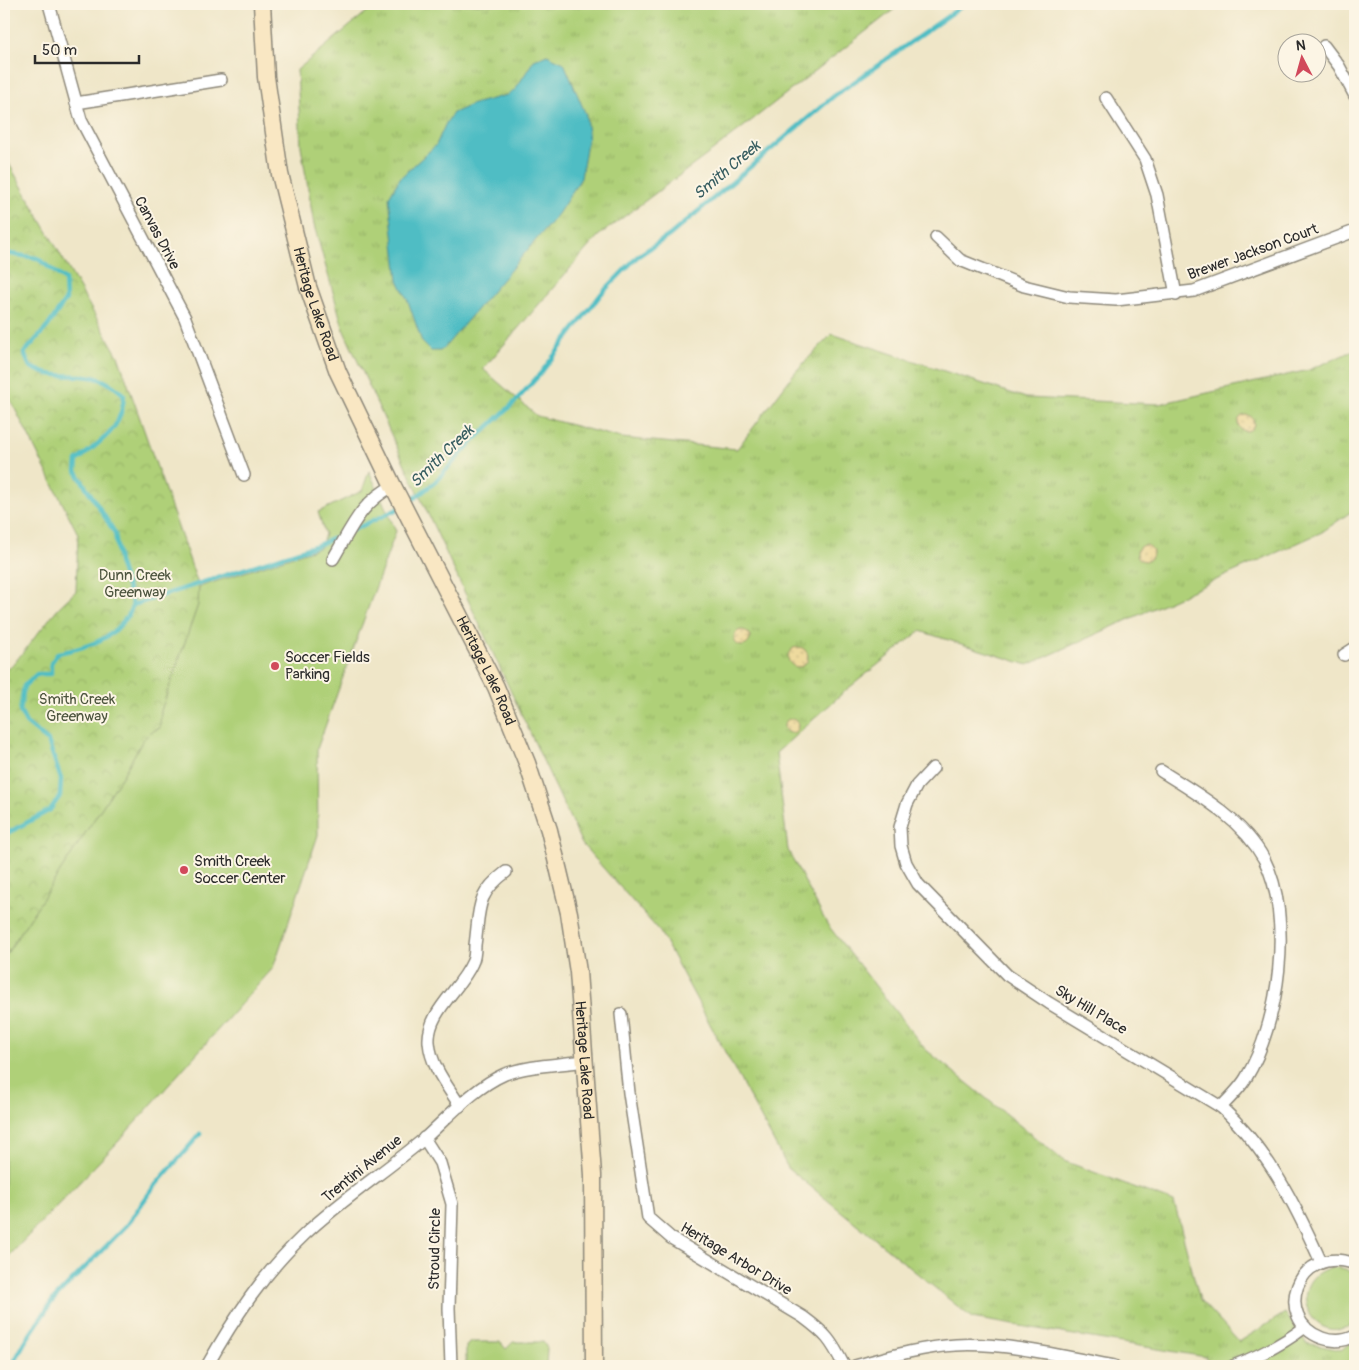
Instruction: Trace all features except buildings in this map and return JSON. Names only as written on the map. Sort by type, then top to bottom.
[{"type":"main road","name":"Heritage Lake Road","points":[[262,4],[266,77],[272,126],[280,174],[308,286],[338,372],[393,486],[496,687],[527,763],[549,830],[569,913],[578,972],[593,1175],[594,1366]]},
{"type":"street","name":"Canvas Drive","points":[[49,4],[76,103],[89,138],[185,318],[244,475]]},
{"type":"street","points":[[1326,49],[1339,66],[1355,96]]},
{"type":"street","points":[[76,103],[221,80]]},
{"type":"street","points":[[1106,98],[1144,160],[1156,195],[1176,295]]},
{"type":"street","name":"Brewer Jackson Court","points":[[936,237],[960,260],[1024,286],[1069,298],[1116,300],[1194,292],[1355,230]]},
{"type":"street","points":[[333,559],[367,504],[376,494],[393,486]]},
{"type":"street","points":[[1344,654],[1355,648]]},
{"type":"street","name":"Sky Hill Place","points":[[933,768],[917,786],[907,804],[900,827],[901,846],[906,863],[918,884],[1007,975],[1049,1003],[1222,1106],[1244,1128],[1273,1168],[1289,1195],[1320,1262]]},
{"type":"street","points":[[1162,771],[1208,800],[1248,837],[1263,858],[1272,878],[1279,915],[1280,953],[1273,1002],[1263,1043],[1246,1079],[1222,1106]]},
{"type":"street","points":[[460,1106],[433,1065],[429,1041],[430,1028],[437,1015],[461,984],[473,962],[480,901],[489,884],[506,872]]},
{"type":"street","name":"Heritage Arbor Drive","points":[[621,1014],[629,1093],[648,1218],[671,1238],[823,1332],[832,1341],[844,1366]]},
{"type":"street","name":"Trentini Avenue","points":[[207,1366],[229,1326],[257,1285],[304,1235],[424,1138],[460,1106],[505,1074],[533,1067],[584,1061]]},
{"type":"street","name":"Stroud Circle","points":[[424,1138],[440,1163],[452,1204],[449,1308],[451,1366]]},
{"type":"street","points":[[1355,1264],[1344,1260],[1320,1262],[1308,1270],[1300,1280],[1296,1292],[1296,1311],[1305,1328],[1315,1336],[1327,1340],[1340,1341],[1355,1336]]},
{"type":"street","points":[[1233,1366],[1263,1355],[1286,1342],[1305,1328]]},
{"type":"street","points":[[856,1366],[918,1350],[957,1345],[1040,1353],[1114,1366]]},
{"type":"green space","points":[[376,4],[901,4],[715,149],[598,236],[483,369],[537,416],[621,438],[737,449],[796,371],[832,334],[1026,398],[1159,404],[1309,370],[1355,350],[1355,509],[1322,532],[1028,665],[920,631],[845,691],[776,753],[788,850],[827,924],[925,1049],[1064,1161],[1174,1202],[1200,1300],[1239,1342],[1285,1313],[1306,1343],[1341,1350],[1355,1339],[1355,1366],[1207,1366],[1206,1357],[972,1318],[788,1168],[660,932],[582,844],[344,331],[314,225],[301,146],[297,70]]},
{"type":"green space","points":[[4,155],[118,356],[199,587],[198,605],[161,711],[160,728],[151,732],[143,740],[123,775],[4,958],[4,671],[12,666],[58,608],[76,591],[78,534],[4,387]]},
{"type":"green space","name":"Smith Creek Soccer Center","points":[[369,471],[396,531],[317,749],[318,835],[273,968],[117,1143],[4,1261],[4,958],[123,775],[143,740],[151,732],[160,728],[161,711],[198,605],[199,587],[321,547],[325,534],[318,512],[362,491]]},
{"type":"green space","points":[[1333,1267],[1345,1269],[1355,1274],[1355,1323],[1339,1329],[1326,1328],[1315,1321],[1308,1310],[1306,1297],[1308,1285],[1317,1274]]},
{"type":"green space","points":[[471,1342],[500,1342],[506,1349],[513,1342],[543,1342],[547,1348],[546,1366],[466,1366],[466,1346]]},
{"type":"sand","points":[[1246,415],[1252,417],[1254,423],[1252,429],[1246,431],[1240,429],[1238,423],[1240,417]]},
{"type":"sand","points":[[1145,545],[1151,547],[1153,553],[1151,559],[1145,561],[1139,559],[1137,553],[1139,547]]},
{"type":"sand","points":[[739,630],[745,630],[750,635],[748,644],[739,646],[734,641],[734,635]]},
{"type":"sand","points":[[794,647],[802,647],[808,653],[808,661],[802,667],[794,667],[788,661],[788,653]]},
{"type":"sand","points":[[788,719],[794,719],[798,726],[794,733],[788,733],[784,729],[784,723]]},
{"type":"water","points":[[547,55],[564,63],[586,115],[588,136],[581,178],[558,214],[444,348],[440,351],[431,351],[422,342],[408,301],[398,280],[389,197],[400,178],[436,145],[453,113],[473,104],[507,95],[515,90],[534,60]]},
{"type":"waterway","name":"Smith Creek","points":[[407,504],[434,483],[472,442],[515,402],[540,374],[601,294],[638,256],[670,235],[834,96],[965,4]]},
{"type":"waterway","points":[[4,253],[37,258],[65,280],[66,299],[48,326],[24,353],[30,367],[49,374],[97,378],[106,381],[124,395],[115,426],[77,461],[76,471],[115,533],[119,562],[133,605]]},
{"type":"waterway","name":"Smith Creek","points":[[353,530],[400,508]]},
{"type":"waterway","name":"Smith Creek","points":[[4,835],[50,810],[60,796],[61,779],[48,741],[26,723],[20,711],[24,686],[37,674],[51,674],[51,663],[58,653],[92,644],[112,633],[120,626],[133,605],[318,545],[343,534]]},
{"type":"waterway","points":[[12,1366],[25,1342],[53,1300],[126,1226],[153,1188],[200,1134]]},
{"type":"place","name":"Soccer Fields Parking","points":[[275,666]]},
{"type":"place","name":"Smith Creek Soccer Center","points":[[184,870]]},
{"type":"park label","name":"Dunn Creek Greenway","points":[[135,584]]},
{"type":"park label","name":"Smith Creek Greenway","points":[[77,708]]}]
